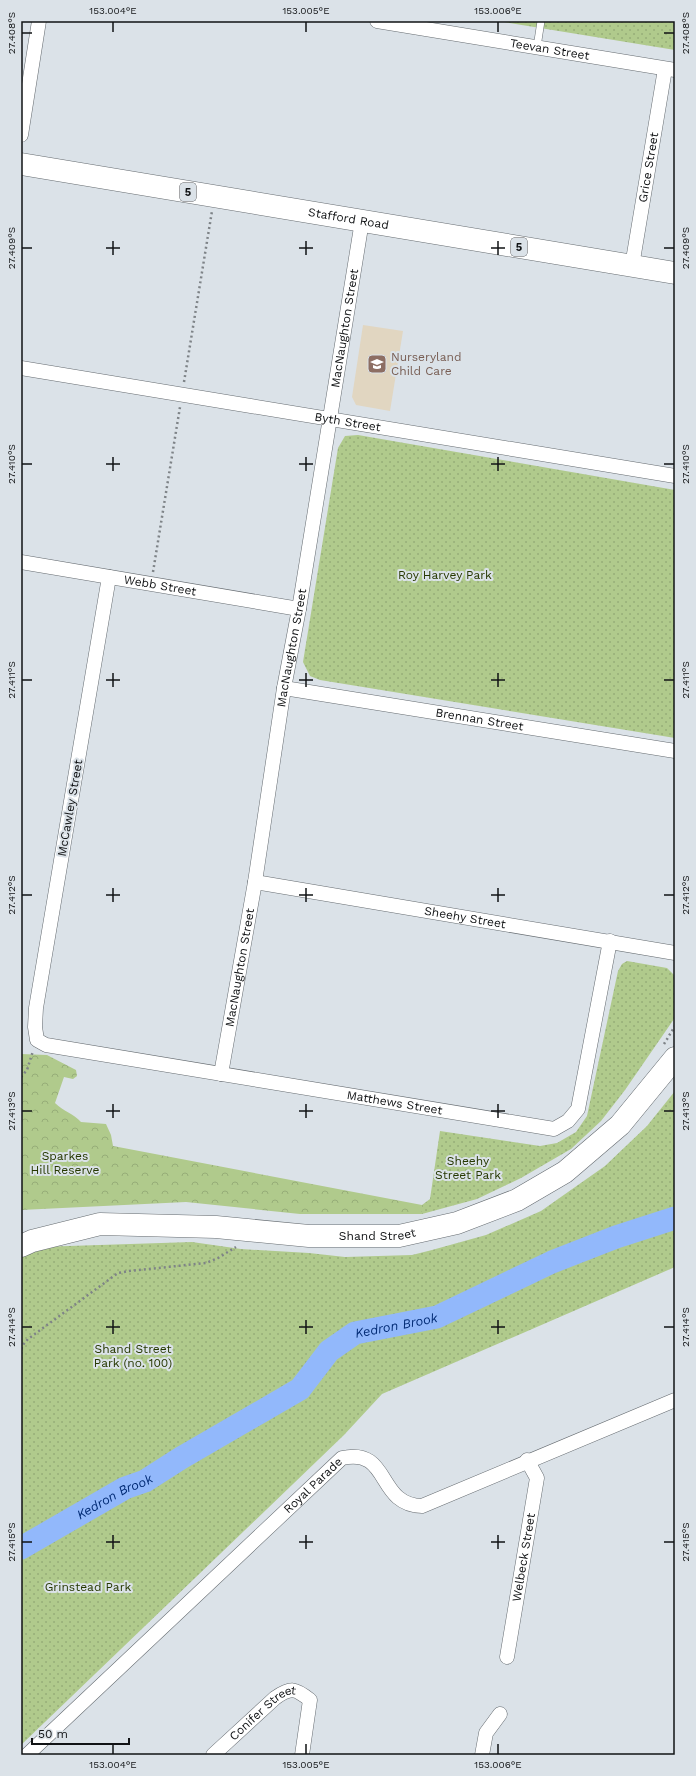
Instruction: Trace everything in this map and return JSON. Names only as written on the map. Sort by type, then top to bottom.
[{"type":"main road","name":"Stafford Road","points":[[21,164],[675,273]]},
{"type":"main road","name":"Shand Street","points":[[21,1246],[32,1241],[100,1224],[216,1226],[308,1236],[399,1236],[415,1234],[457,1223],[517,1200],[564,1172],[620,1125],[669,1052]]},
{"type":"street","points":[[21,135],[39,21]]},
{"type":"street","name":"Teevan Street","points":[[377,21],[670,69]]},
{"type":"street","name":"Grice Street","points":[[632,266],[670,69]]},
{"type":"street","name":"MacNaughton Street","points":[[221,1074],[255,882],[284,688],[300,609],[329,419],[362,221]]},
{"type":"street","name":"Byth Street","points":[[21,368],[675,476]]},
{"type":"street","name":"Webb Street","points":[[21,562],[300,609]]},
{"type":"street","name":"McCawley Street","points":[[37,1040],[35,1027],[36,1008],[109,577]]},
{"type":"street","name":"Brennan Street","points":[[284,688],[675,751]]},
{"type":"street","name":"Sheehy Street","points":[[255,882],[675,953]]},
{"type":"street","name":"Matthews Street","points":[[37,1040],[46,1045],[554,1129],[568,1122],[578,1109],[610,941]]},
{"type":"street","name":"Royal Parade","points":[[27,1755],[342,1458],[352,1456],[362,1457],[370,1461],[380,1471],[398,1499],[410,1506],[422,1506],[527,1460],[675,1400]]},
{"type":"street","name":"Welbeck Street","points":[[507,1658],[537,1478],[527,1460]]},
{"type":"street","name":"Conifer Street","points":[[213,1755],[275,1698],[287,1690],[298,1690],[310,1700],[302,1755]]},
{"type":"street","points":[[482,1755],[486,1732],[500,1714]]},
{"type":"lane","points":[[537,47],[541,21]]},
{"type":"path","points":[[669,1052],[675,1026]]},
{"type":"path","points":[[21,1077],[27,1070],[37,1040]]},
{"type":"path","points":[[21,1354],[22,1346],[28,1339],[111,1278]]},
{"type":"shaded area","name":"Nurseryland Child Care","points":[[363,325],[403,331],[390,411],[356,405],[352,397]]},
{"type":"green space","points":[[498,21],[675,21],[675,50]]},
{"type":"green space","name":"Roy Harvey Park","points":[[358,435],[675,490],[675,738],[320,680],[310,676],[303,662],[338,448],[345,436]]},
{"type":"green space","name":"Sheehy Street Park","points":[[627,961],[667,968],[675,976],[674,1019],[625,1090],[601,1121],[571,1149],[521,1178],[477,1199],[422,1214],[422,1205],[430,1199],[440,1131],[540,1146],[557,1143],[576,1132],[587,1116],[618,971],[622,964]]},
{"type":"green space","name":"Sparkes Hill Reserve","points":[[21,1054],[47,1055],[76,1070],[77,1076],[73,1079],[64,1077],[55,1103],[81,1122],[106,1124],[111,1135],[113,1146],[422,1205],[422,1214],[300,1214],[186,1202],[21,1210]]},
{"type":"green space","points":[[675,1091],[675,1267],[382,1394],[344,1435],[21,1745],[21,1258],[38,1247],[192,1242],[241,1249],[309,1253],[345,1257],[412,1255],[432,1250],[486,1235],[541,1211],[605,1166],[647,1126]]},
{"type":"waterway","name":"Kedron Brook","points":[[21,1548],[125,1488],[145,1481],[181,1458],[300,1389],[329,1351],[355,1333],[437,1317],[552,1262],[616,1237],[675,1218]]},
{"type":"place","name":"Nurseryland Child Care","points":[[377,364]]},
{"type":"park label","name":"Shand Street Park (no. 100)","points":[[133,1356]]},
{"type":"park label","name":"Grinstead Park","points":[[88,1587]]}]
